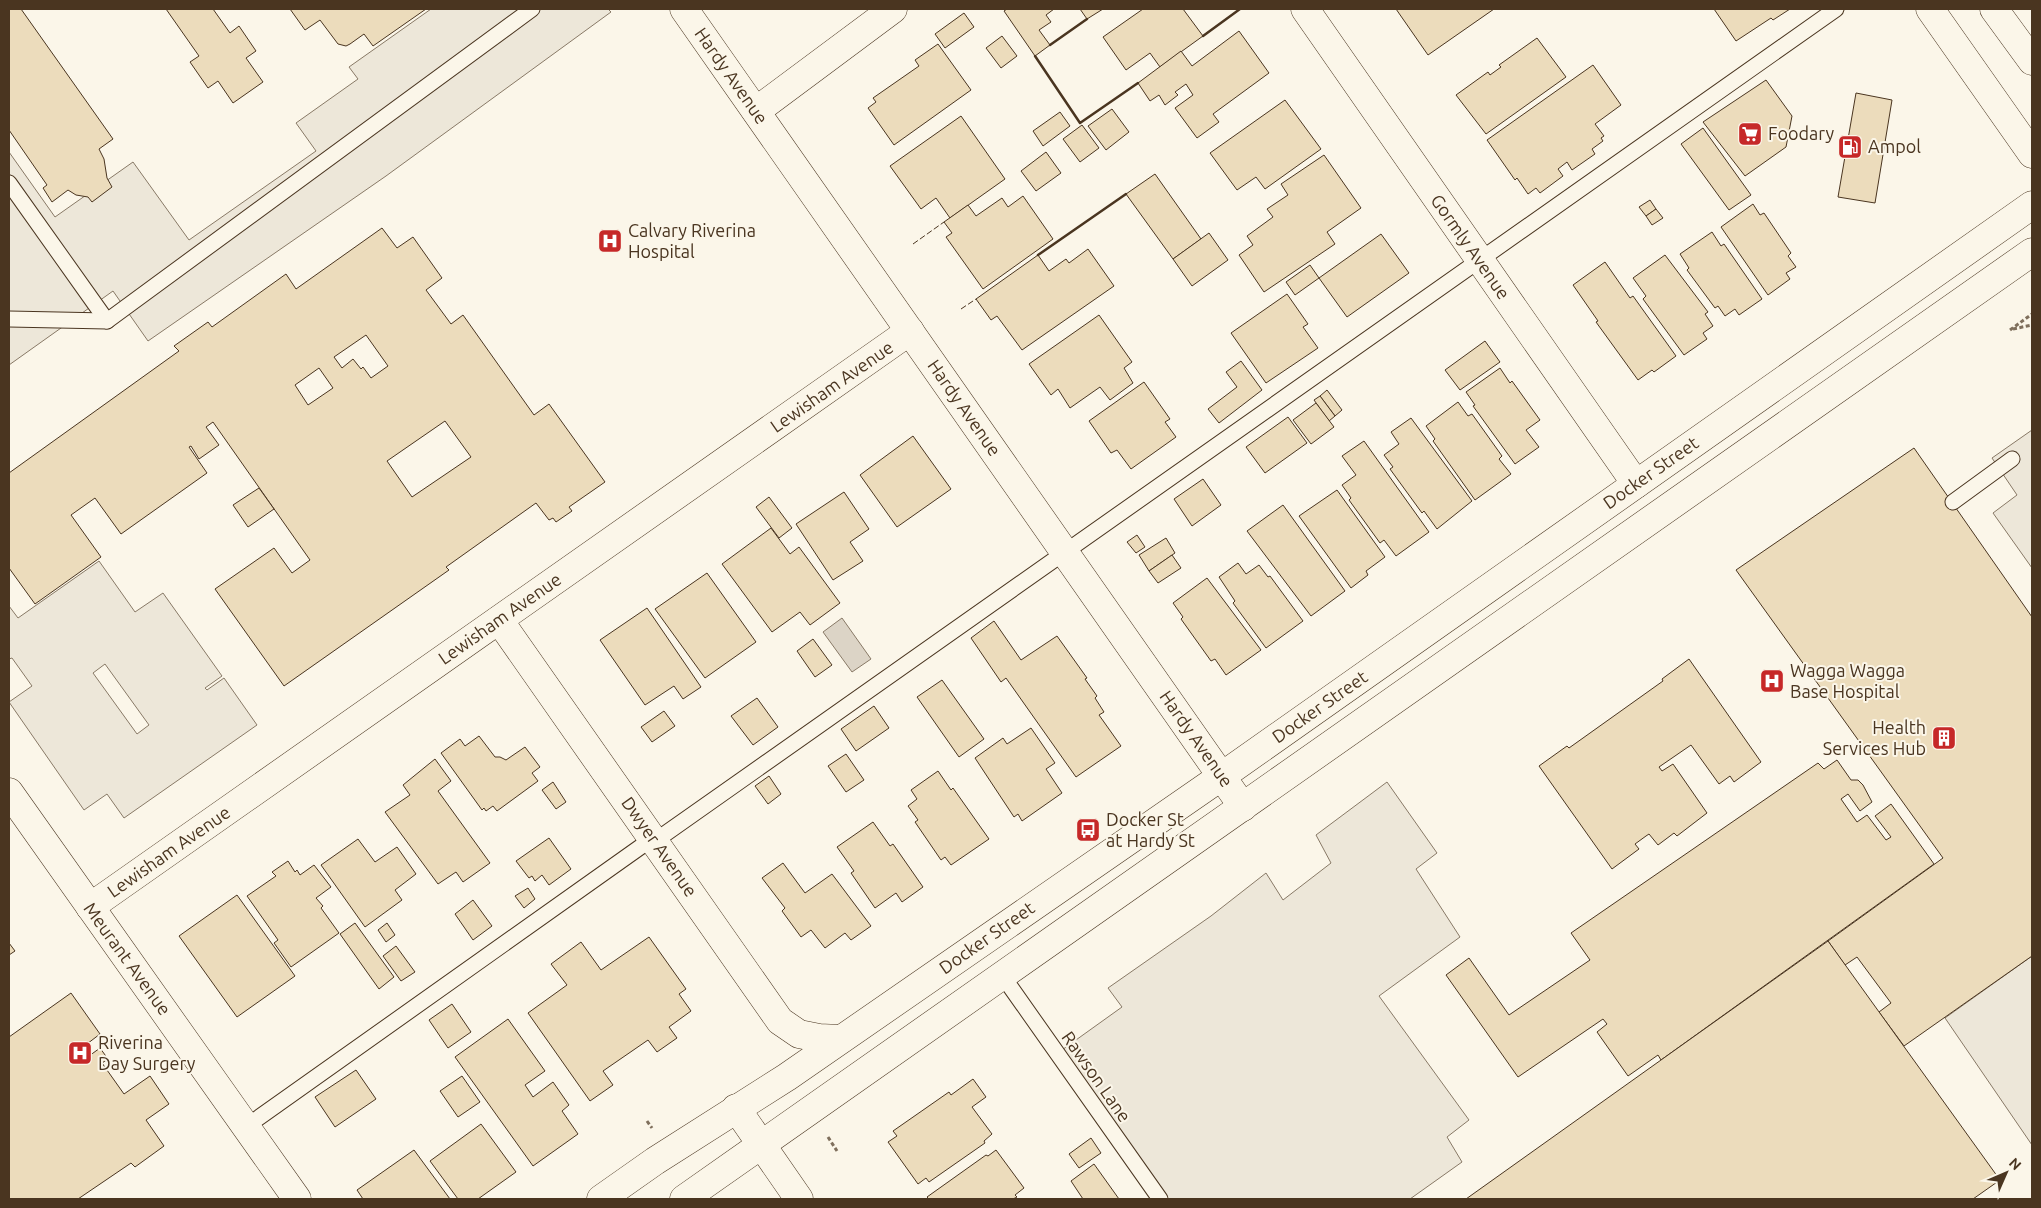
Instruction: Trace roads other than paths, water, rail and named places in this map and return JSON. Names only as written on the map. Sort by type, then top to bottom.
[{"type":"main road","name":"Hardy Avenue","points":[[684,9],[1243,807]]},
{"type":"main road","points":[[756,111],[893,9]]},
{"type":"main road","name":"Gormly Avenue","points":[[1305,9],[1636,484]]},
{"type":"main road","points":[[1930,9],[2032,154]]},
{"type":"main road","points":[[1994,9],[2032,61]]},
{"type":"main road","name":"Docker Street","points":[[601,1199],[655,1161],[787,1077],[1222,776],[2032,205]]},
{"type":"main road","points":[[684,1199],[2032,252]]},
{"type":"main road","name":"Lewisham Avenue","points":[[90,907],[910,332]]},
{"type":"main road","name":"Dwyer Avenue","points":[[499,620],[780,1021],[799,1034],[819,1038],[841,1039]]},
{"type":"main road","name":"Meurant Avenue","points":[[9,792],[297,1199]]},
{"type":"main road","points":[[736,1108],[760,1146],[799,1199]]},
{"type":"lane","points":[[9,319],[107,320],[532,9]]},
{"type":"lane","points":[[247,1126],[1836,9]]},
{"type":"lane","points":[[9,183],[107,320]]},
{"type":"lane","points":[[1952,502],[2012,459]]},
{"type":"lane","name":"Rawson Lane","points":[[1002,975],[1160,1199]]},
{"type":"place","name":"Foodary","points":[[1750,134]]},
{"type":"place","name":"Ampol","points":[[1850,147]]},
{"type":"place","name":"Calvary Riverina Hospital","points":[[610,241]]},
{"type":"place","name":"Wagga Wagga Base Hospital","points":[[1772,681]]},
{"type":"place","name":"Health Services Hub","points":[[1944,738]]},
{"type":"place","name":"Docker St at Hardy St","points":[[1088,830]]},
{"type":"place","name":"Riverina Day Surgery","points":[[80,1053]]}]
